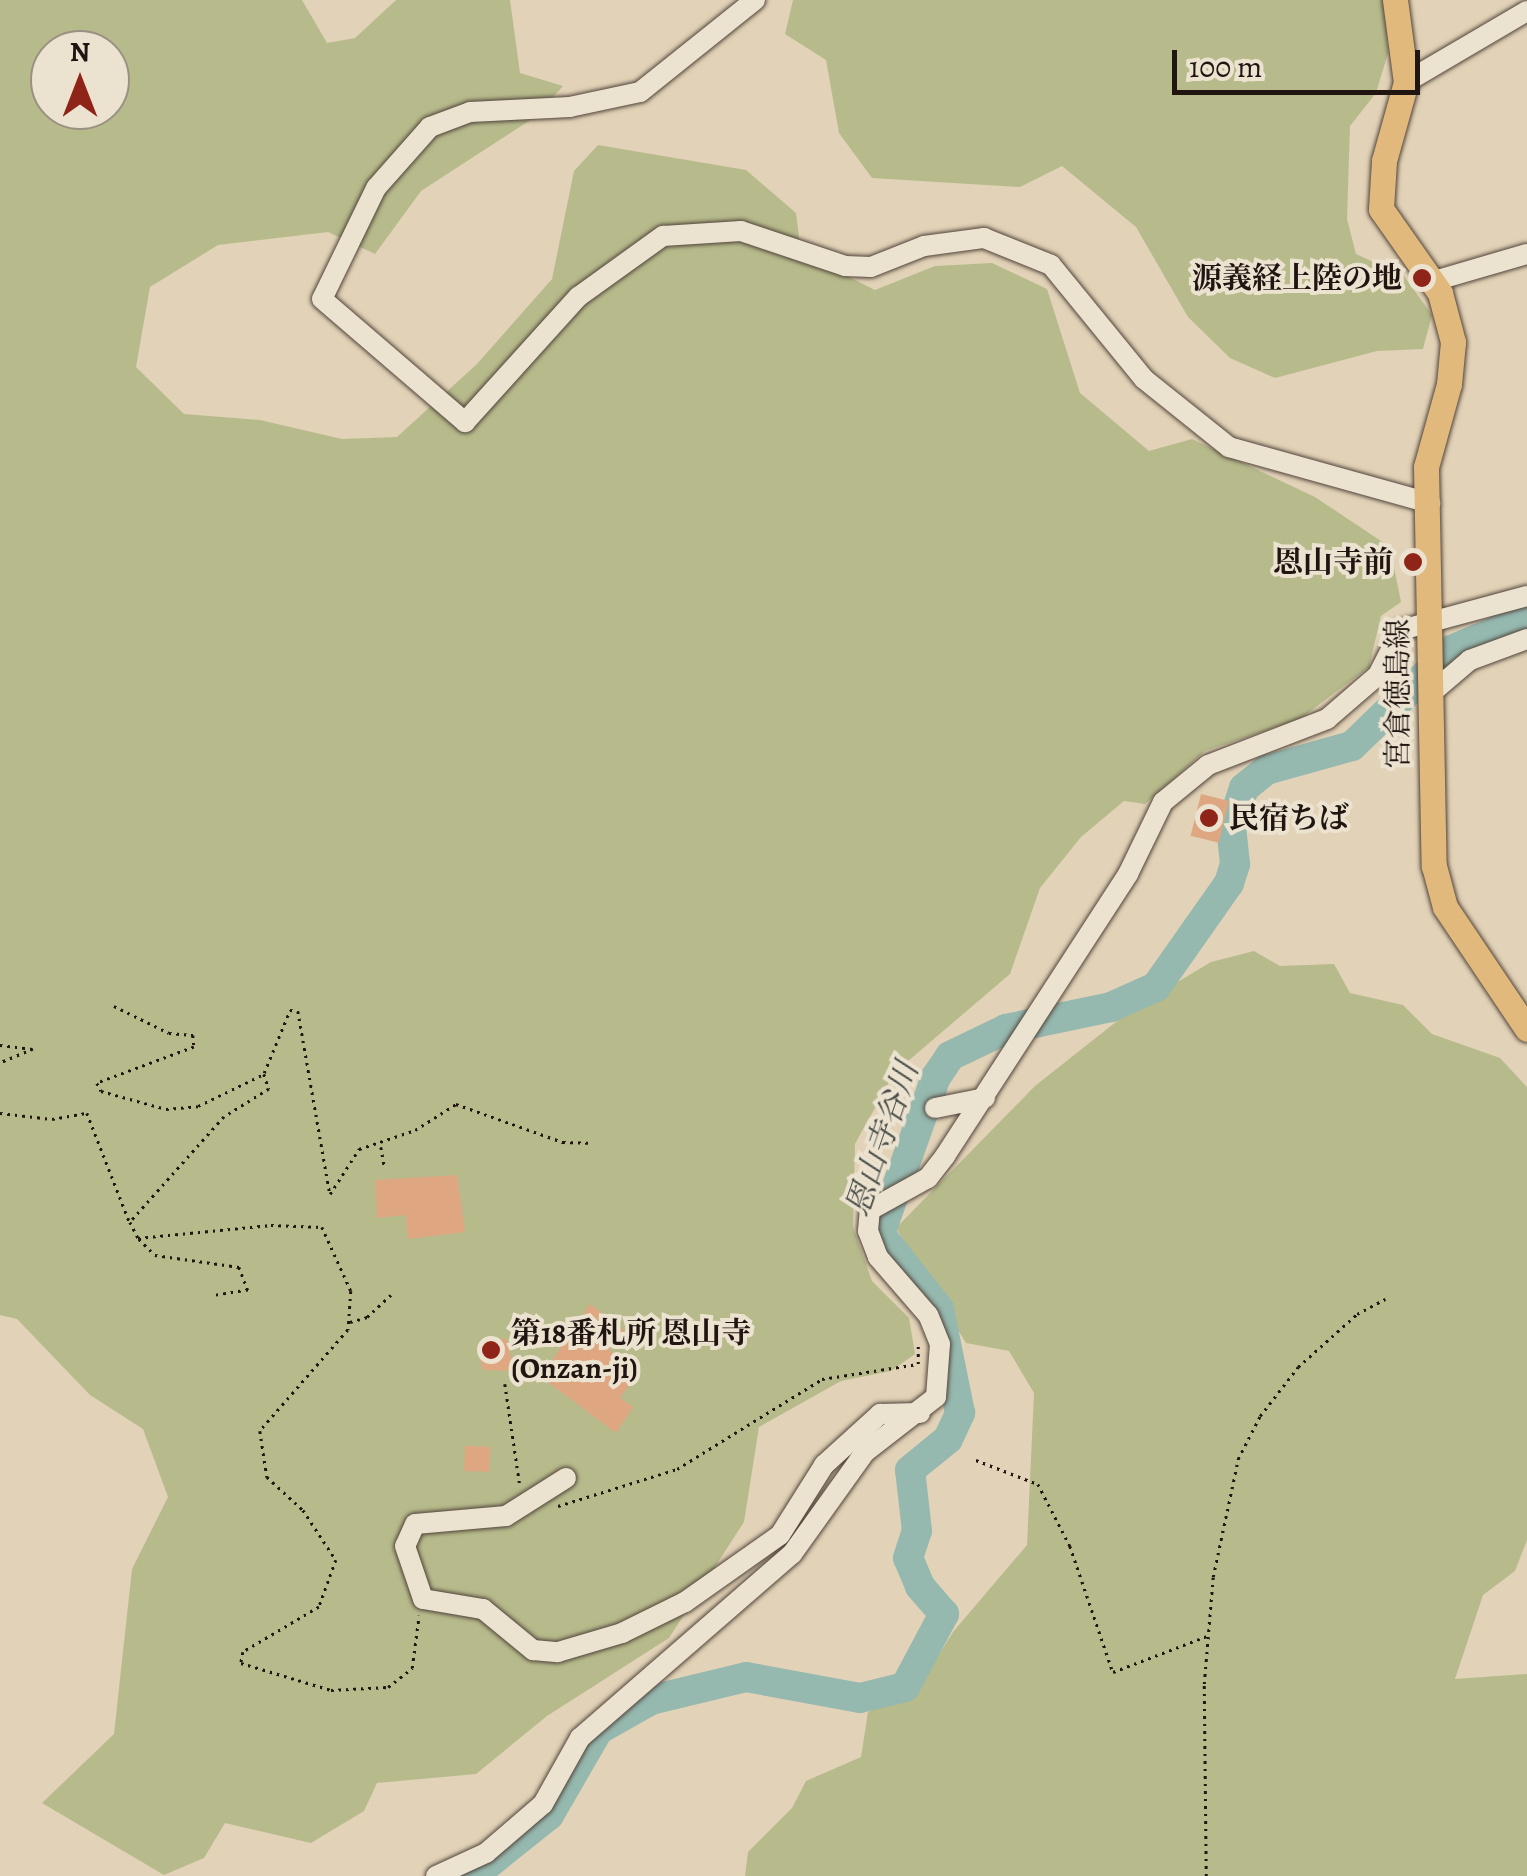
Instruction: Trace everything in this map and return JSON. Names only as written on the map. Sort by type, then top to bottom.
[{"type":"main road","name":"宮倉徳島線","points":[[1396,0],[1406,82],[1384,161],[1382,209],[1434,281],[1453,342],[1449,384],[1426,466],[1430,503],[1429,690],[1438,892],[1527,1030]]},
{"type":"street","points":[[755,0],[640,92],[570,108],[470,112],[430,128],[376,188],[322,299],[465,422],[578,297],[663,236],[742,231],[845,266],[872,267],[924,246],[984,238],[1051,264],[1144,379],[1229,447],[1430,503]]},
{"type":"street","points":[[1406,82],[1527,11]]},
{"type":"street","points":[[1434,281],[1527,254]]},
{"type":"street","points":[[436,1876],[486,1853],[543,1804],[580,1738],[792,1554],[865,1452],[936,1397],[940,1344],[928,1314],[878,1257],[868,1231],[870,1210],[880,1201],[911,1190],[928,1178],[985,1098],[1128,874],[1163,802],[1208,765],[1327,719],[1378,675],[1394,636],[1430,633],[1527,596]]},
{"type":"street","points":[[1429,690],[1470,660],[1527,639]]},
{"type":"street","points":[[935,1108],[985,1098]]},
{"type":"street","points":[[566,1478],[524,1510],[415,1524],[404,1546],[423,1599],[483,1609],[532,1650],[558,1652],[622,1633],[685,1602],[780,1535],[824,1465],[880,1414],[920,1413]]},
{"type":"path","points":[[114,1006],[169,1032],[193,1035],[194,1046],[98,1084],[101,1091],[166,1110],[198,1106],[264,1074]]},
{"type":"path","points":[[130,1222],[224,1116],[269,1090],[264,1074],[290,1010],[298,1011],[330,1194],[360,1149],[381,1146],[456,1104],[563,1142],[588,1143]]},
{"type":"path","points":[[0,1046],[33,1049],[0,1063]]},
{"type":"path","points":[[0,1113],[52,1119],[87,1113],[138,1238],[155,1254],[240,1268],[248,1290],[212,1296]]},
{"type":"path","points":[[381,1146],[386,1168]]},
{"type":"path","points":[[138,1238],[271,1225],[322,1227],[351,1291],[349,1322],[322,1366],[260,1430],[267,1476],[303,1510],[336,1560],[319,1608],[243,1652],[241,1663],[331,1690],[388,1687],[412,1668],[423,1599]]},
{"type":"path","points":[[349,1322],[367,1317],[393,1293]]},
{"type":"path","points":[[1206,1876],[1208,1636],[1238,1459],[1260,1416],[1318,1347],[1384,1299]]},
{"type":"path","points":[[505,1384],[524,1510],[571,1504],[677,1469],[822,1379],[918,1364],[915,1329]]},
{"type":"path","points":[[976,1460],[1038,1484],[1070,1546],[1113,1672],[1208,1636]]},
{"type":"green space","points":[[0,0],[302,0],[327,43],[355,38],[396,0],[510,0],[520,73],[563,86],[535,117],[421,191],[375,254],[328,232],[218,245],[150,287],[136,367],[184,414],[260,420],[342,439],[397,437],[477,364],[552,279],[574,171],[598,145],[746,170],[796,213],[801,253],[875,290],[935,266],[992,263],[1047,289],[1080,393],[1149,451],[1192,439],[1315,497],[1390,547],[1401,602],[1381,616],[1369,667],[1300,719],[1205,751],[1145,804],[1124,801],[1081,837],[1040,888],[1010,974],[894,1073],[855,1144],[853,1227],[872,1281],[909,1318],[915,1354],[891,1371],[841,1381],[759,1427],[744,1522],[669,1638],[547,1716],[476,1774],[377,1783],[364,1811],[311,1843],[225,1823],[204,1858],[164,1875],[42,1803],[114,1734],[132,1569],[168,1497],[143,1429],[90,1395],[17,1319],[0,1315]]},
{"type":"green space","points":[[793,0],[1385,0],[1388,53],[1376,93],[1350,126],[1347,219],[1356,254],[1404,276],[1432,315],[1423,349],[1377,351],[1275,378],[1230,358],[1188,317],[1136,227],[1062,166],[1020,187],[872,178],[839,133],[826,60],[785,34]]},
{"type":"green space","points":[[1254,951],[1280,966],[1334,964],[1350,993],[1403,1005],[1432,1034],[1500,1058],[1527,1087],[1527,1540],[1515,1571],[1483,1595],[1455,1679],[1527,1674],[1527,1876],[745,1876],[748,1852],[792,1808],[806,1781],[861,1757],[868,1712],[917,1690],[953,1632],[1027,1545],[1034,1393],[1009,1351],[966,1343],[896,1228],[1035,1086],[1131,1010],[1211,962]]},
{"type":"building","name":"民宿ちば","points":[[1201,794],[1229,801],[1219,843],[1191,836]]},
{"type":"building","points":[[457,1175],[465,1232],[408,1239],[406,1215],[377,1218],[375,1180]]},
{"type":"building","points":[[590,1304],[625,1331],[609,1350],[639,1371],[620,1398],[633,1407],[616,1433],[541,1377]]},
{"type":"building","points":[[506,1338],[515,1371],[483,1370],[477,1345]]},
{"type":"building","points":[[465,1446],[490,1447],[489,1472],[464,1471]]},
{"type":"waterway","name":"恩山寺谷川","points":[[473,1876],[549,1815],[598,1730],[651,1700],[746,1677],[860,1698],[905,1687],[944,1614],[920,1586],[908,1558],[917,1531],[910,1470],[948,1439],[960,1413],[939,1309],[880,1234],[936,1077],[950,1056],[1006,1029],[1111,1007],[1156,987],[1229,883],[1235,864],[1231,828],[1244,788],[1266,770],[1352,746],[1451,650],[1527,618]]},
{"type":"place","name":"源義経上陸の地","points":[[1422,278]]},
{"type":"place","name":"恩山寺前","points":[[1413,562]]},
{"type":"place","name":"民宿ちば","points":[[1209,818]]},
{"type":"place","name":"第18番札所 恩山寺 (Onzan-ji)","points":[[491,1350]]}]
